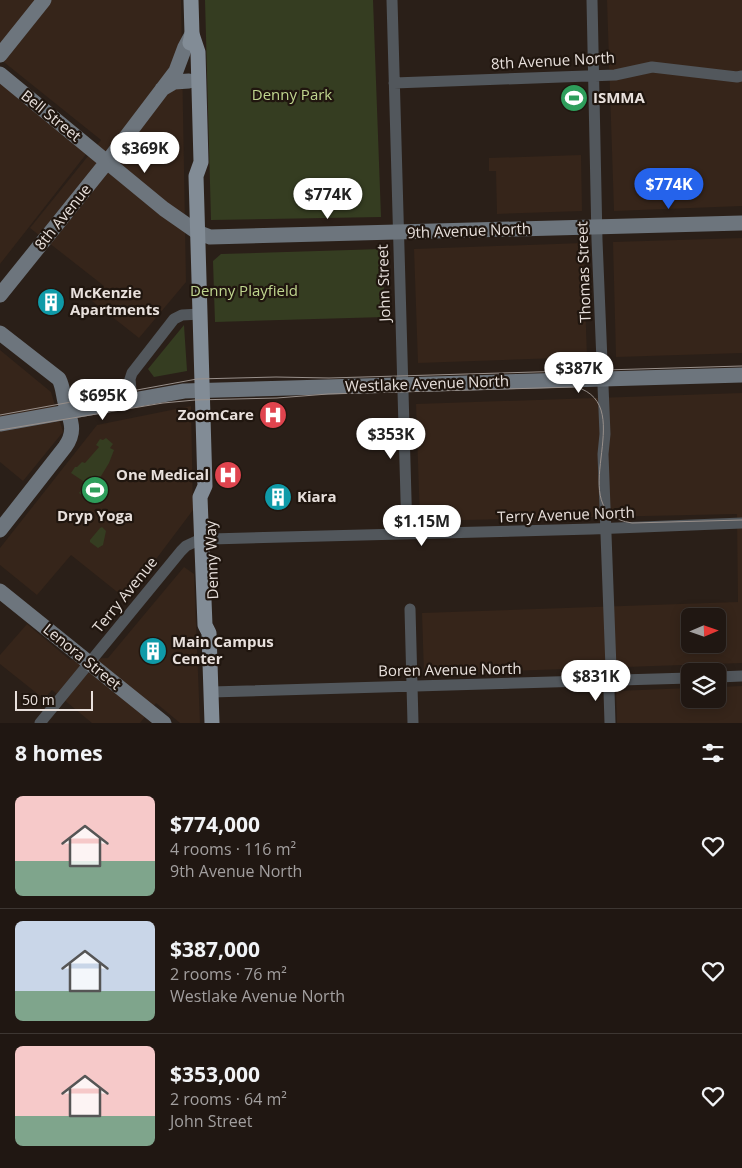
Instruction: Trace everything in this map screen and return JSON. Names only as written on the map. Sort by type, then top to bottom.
[{"type":"main road","points":[[0,54],[44,0]]},
{"type":"main road","name":"Denny Way","points":[[191,0],[192,34],[188,53],[191,163],[196,176]]},
{"type":"main road","name":"Denny Way","points":[[192,34],[198,52],[200,162],[196,176],[197,232],[205,486],[210,498],[206,539],[214,625],[209,633],[212,723]]},
{"type":"main road","name":"8th Avenue","points":[[0,295],[107,162],[176,71],[192,34]]},
{"type":"main road","name":"Bell Street","points":[[0,74],[164,208],[197,232]]},
{"type":"main road","points":[[161,90],[174,82],[189,81]]},
{"type":"main road","name":"9th Avenue North","points":[[197,232],[210,237],[742,223]]},
{"type":"main road","points":[[0,333],[58,379],[63,387],[72,428],[71,439],[0,530]]},
{"type":"main road","name":"Westlake Avenue North","points":[[0,424],[184,391],[742,375]]},
{"type":"main road","name":"Lenora Street","points":[[0,591],[164,723]]},
{"type":"street","name":"John Street","points":[[392,0],[407,534]]},
{"type":"street","name":"Thomas Street","points":[[592,0],[597,227],[603,379],[610,723]]},
{"type":"street","name":"8th Avenue North","points":[[394,83],[615,75],[652,67],[737,78],[742,76]]},
{"type":"street","points":[[132,401],[130,379],[135,367],[174,320],[182,315],[200,314]]},
{"type":"street","name":"Terry Avenue North","points":[[206,539],[742,524]]},
{"type":"street","name":"Terry Avenue","points":[[40,723],[181,551],[186,546],[206,539]]},
{"type":"street","points":[[410,609],[413,723]]},
{"type":"street","points":[[726,677],[742,676]]},
{"type":"street","name":"Boren Avenue North","points":[[211,692],[681,678]]},
{"type":"shaded area","points":[[0,0],[181,0],[186,282],[139,338],[92,301],[104,286],[30,228],[101,140],[0,59]]},
{"type":"shaded area","points":[[607,0],[742,0],[742,206],[614,211]]},
{"type":"shaded area","points":[[0,83],[87,153],[0,264]]},
{"type":"shaded area","points":[[581,155],[582,211],[497,214],[496,171],[489,171],[489,158]]},
{"type":"shaded area","points":[[742,238],[742,353],[616,357],[613,242]]},
{"type":"shaded area","points":[[583,243],[587,357],[418,363],[414,249]]},
{"type":"shaded area","points":[[0,350],[51,392],[63,432],[23,481],[0,462]]},
{"type":"shaded area","points":[[742,393],[742,663],[681,663],[681,665],[424,674],[422,613],[738,602],[737,514],[420,521],[416,404]]},
{"type":"shaded area","points":[[191,406],[193,510],[126,599],[71,555],[37,595],[0,565],[0,548],[97,425]]},
{"type":"shaded area","points":[[184,567],[194,574],[200,723],[180,723],[156,703],[140,723],[92,723],[52,690],[44,699],[0,664],[0,655],[27,624],[70,660],[108,658]]},
{"type":"shaded area","points":[[742,686],[742,723],[617,723],[616,691],[681,688],[681,708],[726,708],[726,687]]},
{"type":"green space","name":"Denny Park","points":[[205,0],[373,0],[381,217],[211,220]]},
{"type":"green space","name":"Denny Playfield","points":[[382,249],[385,317],[215,322],[213,261],[221,254]]},
{"type":"green space","points":[[184,325],[187,371],[154,377],[148,369]]},
{"type":"green space","points":[[106,438],[113,444],[110,448],[114,450],[109,463],[87,499],[79,493],[83,487],[81,486],[83,481],[71,473],[82,462],[85,463],[99,447],[96,445],[100,439]]},
{"type":"green space","points":[[102,527],[106,531],[103,545],[98,548],[90,540]]},
{"type":"tram line","points":[[0,415],[197,379],[329,378],[742,366]]},
{"type":"tram line","points":[[0,430],[163,403],[195,400],[576,387],[594,398],[602,415],[603,435],[599,480],[601,500],[611,515],[632,523],[742,520]]},
{"type":"place","name":"ISMMA","points":[[574,98]]},
{"type":"place","name":"McKenzie Apartments","points":[[51,302]]},
{"type":"place","name":"ZoomCare","points":[[273,415]]},
{"type":"place","name":"One Medical","points":[[228,475]]},
{"type":"place","name":"Dryp Yoga","points":[[95,490]]},
{"type":"place","name":"Kiara","points":[[278,497]]},
{"type":"place","name":"Main Campus Center","points":[[153,651]]}]
